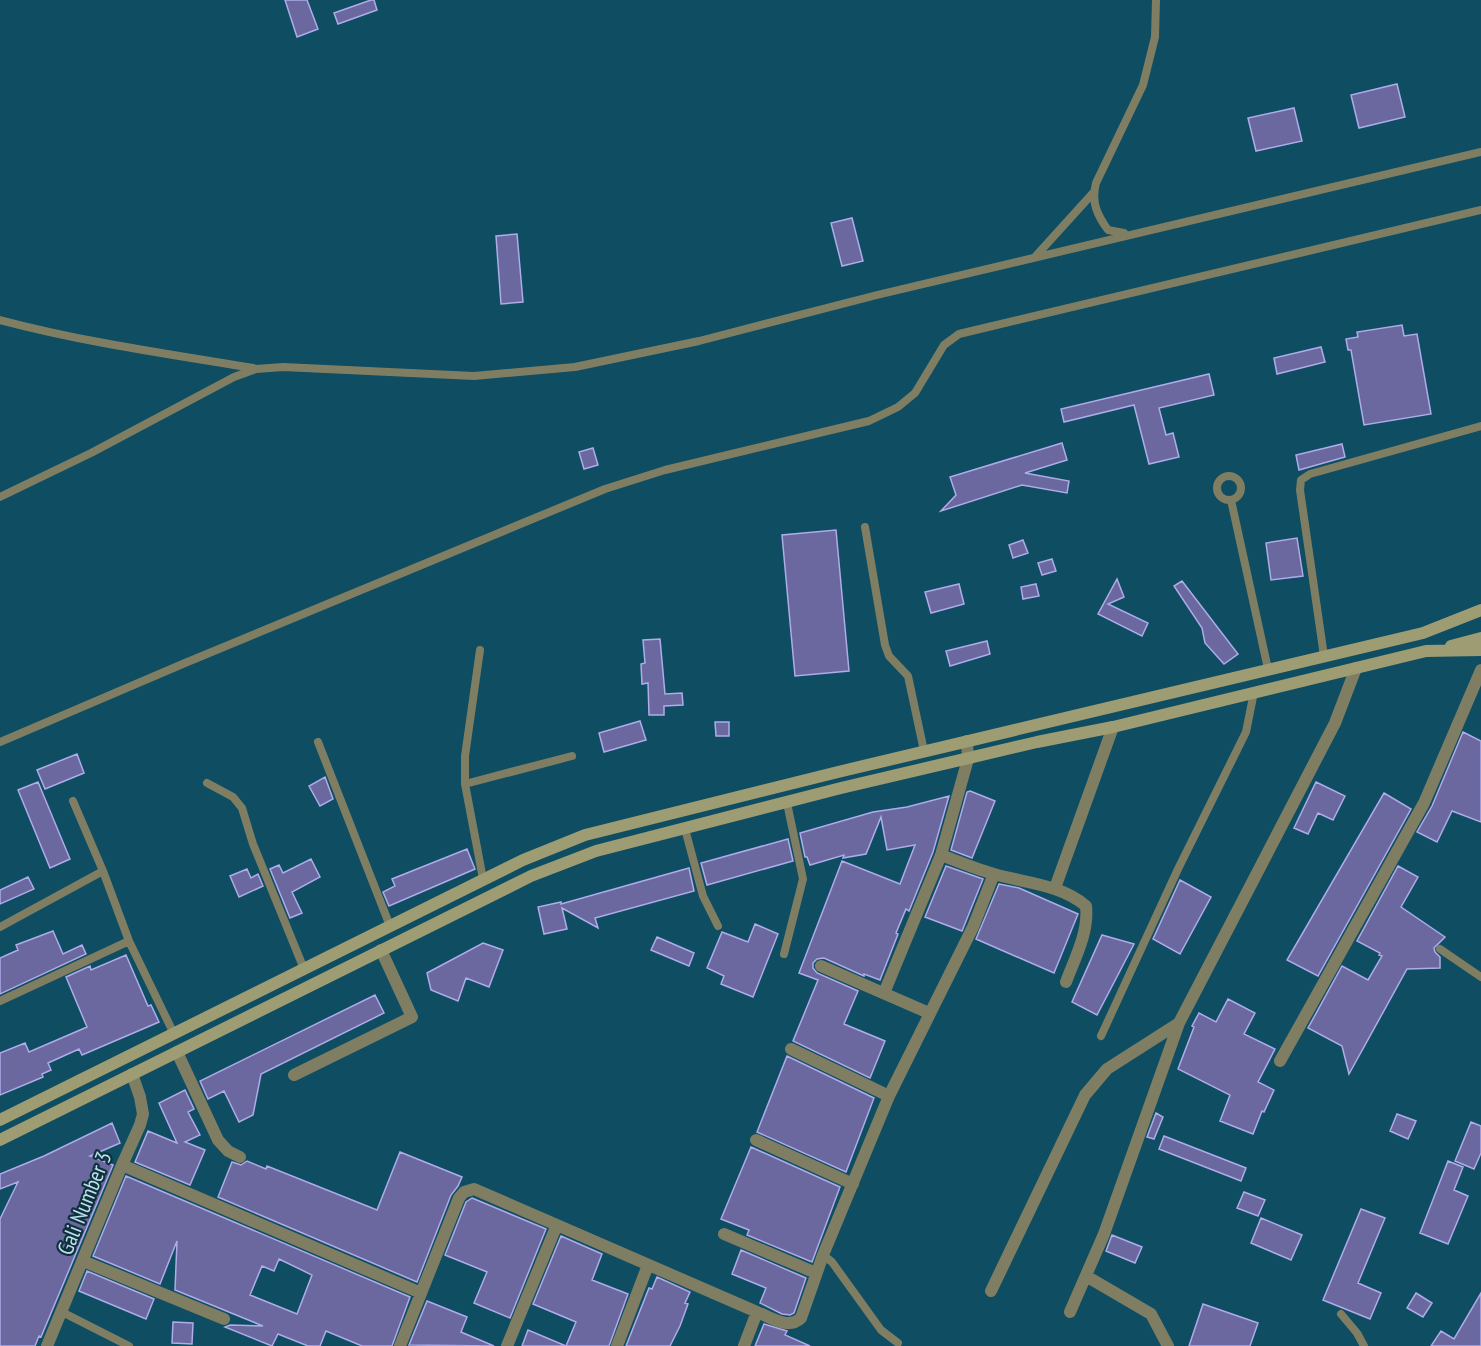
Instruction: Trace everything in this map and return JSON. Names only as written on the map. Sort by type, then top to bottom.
[{"type":"main road","points":[[1423,633],[1481,610]]},
{"type":"main road","points":[[0,1120],[483,879],[585,835],[924,751],[1481,619]]},
{"type":"main road","points":[[0,1140],[531,876],[596,851],[842,788],[1113,727],[1481,638]]},
{"type":"main road","points":[[1426,651],[1481,650]]},
{"type":"street","points":[[1070,1312],[1104,1234],[1179,1023],[1335,723],[1356,668]]},
{"type":"street","points":[[1281,1061],[1424,803],[1481,670]]},
{"type":"street","points":[[1055,888],[1113,727]]},
{"type":"street","points":[[884,993],[941,855],[968,759],[967,741]]},
{"type":"street","points":[[941,855],[994,874],[1055,888],[1076,897],[1086,906],[1087,918],[1084,932],[1066,982]]},
{"type":"street","points":[[400,1346],[459,1197],[464,1192],[474,1190],[757,1312],[788,1324],[796,1323],[801,1318],[823,1255],[889,1096],[973,927],[994,874]]},
{"type":"street","points":[[294,1075],[412,1017],[381,950]]},
{"type":"street","points":[[821,966],[929,1013]]},
{"type":"street","points":[[991,1292],[1085,1095],[1107,1069],[1179,1023]]},
{"type":"street","points":[[791,1050],[889,1096]]},
{"type":"street","points":[[177,1052],[218,1140],[228,1151],[240,1157]]},
{"type":"street","name":"Gali Number 3","points":[[47,1346],[140,1125],[143,1114],[132,1074]]},
{"type":"street","points":[[756,1140],[853,1184]]},
{"type":"street","points":[[122,1165],[421,1293]]},
{"type":"street","points":[[507,1346],[556,1227]]},
{"type":"street","points":[[724,1234],[816,1273]]},
{"type":"street","points":[[83,1261],[224,1319]]},
{"type":"street","points":[[617,1346],[648,1265]]},
{"type":"street","points":[[1086,1276],[1151,1314],[1168,1346]]},
{"type":"street","points":[[744,1346],[757,1312]]},
{"type":"lane","points":[[1132,234],[1108,230],[1098,217],[1093,193],[1095,183],[1143,84],[1155,37],[1156,0]]},
{"type":"lane","points":[[0,320],[149,351],[256,369],[283,367],[474,376],[575,367],[699,341],[1035,257],[1481,152]]},
{"type":"lane","points":[[1035,257],[1093,193]]},
{"type":"lane","points":[[0,742],[605,489],[665,470],[869,421],[898,407],[915,393],[944,345],[959,334],[1481,210]]},
{"type":"lane","points":[[0,497],[91,453],[234,377],[256,369]]},
{"type":"lane","points":[[1324,656],[1300,490],[1301,480],[1310,474],[1481,426]]},
{"type":"lane","points":[[1231,500],[1268,669]]},
{"type":"lane","points":[[866,527],[885,645],[890,656],[908,676],[924,751]]},
{"type":"lane","points":[[480,650],[465,756],[465,784],[483,879]]},
{"type":"lane","points":[[1101,1036],[1178,869],[1246,732],[1254,692]]},
{"type":"lane","points":[[318,742],[390,926]]},
{"type":"lane","points":[[465,784],[572,756]]},
{"type":"lane","points":[[207,783],[233,797],[242,808],[253,843],[304,969]]},
{"type":"lane","points":[[73,801],[103,871],[129,941],[174,1034]]},
{"type":"lane","points":[[784,954],[803,879],[787,803]]},
{"type":"lane","points":[[685,829],[703,896],[718,926]]},
{"type":"lane","points":[[0,927],[103,871]]},
{"type":"lane","points":[[0,1001],[129,941]]},
{"type":"lane","points":[[1440,949],[1481,977]]},
{"type":"lane","points":[[823,1255],[832,1262],[882,1330],[898,1343]]},
{"type":"lane","points":[[62,1312],[129,1346]]},
{"type":"lane","points":[[1341,1314],[1357,1333],[1364,1346]]},
{"type":"building","points":[[285,0],[307,0],[318,29],[297,37]]},
{"type":"building","points":[[374,0],[377,10],[338,24],[334,13]]},
{"type":"building","points":[[1397,84],[1405,117],[1359,128],[1351,95]]},
{"type":"building","points":[[1294,108],[1302,141],[1256,151],[1248,118]]},
{"type":"building","points":[[852,218],[863,261],[842,266],[831,223]]},
{"type":"building","points":[[517,234],[523,302],[501,304],[496,236]]},
{"type":"building","points":[[1402,325],[1404,336],[1417,334],[1431,414],[1364,425],[1351,350],[1348,350],[1346,339],[1358,337],[1357,332]]},
{"type":"building","points":[[1321,347],[1325,362],[1277,374],[1274,358]]},
{"type":"building","points":[[1209,374],[1214,395],[1159,408],[1166,435],[1173,433],[1179,457],[1149,464],[1134,405],[1064,422],[1061,409]]},
{"type":"building","points":[[1062,443],[1067,460],[1025,473],[1069,481],[1067,493],[1022,485],[941,511],[956,495],[950,477]]},
{"type":"building","points":[[1342,444],[1345,457],[1299,470],[1296,455]]},
{"type":"building","points":[[593,448],[598,465],[584,469],[579,452]]},
{"type":"building","points":[[836,530],[849,671],[795,676],[782,535]]},
{"type":"building","points":[[1297,538],[1303,576],[1271,580],[1266,543]]},
{"type":"building","points":[[1023,540],[1028,553],[1013,558],[1009,545]]},
{"type":"building","points":[[1052,559],[1056,571],[1042,575],[1038,563]]},
{"type":"building","points":[[1117,579],[1124,597],[1108,604],[1148,623],[1142,636],[1098,614]]},
{"type":"building","points":[[1182,581],[1238,654],[1224,664],[1205,643],[1202,628],[1174,586]]},
{"type":"building","points":[[959,584],[964,604],[931,613],[925,592]]},
{"type":"building","points":[[1036,584],[1039,596],[1023,599],[1021,587]]},
{"type":"building","points":[[660,639],[665,694],[682,693],[683,705],[664,706],[664,715],[649,715],[648,683],[642,684],[641,664],[645,663],[643,640]]},
{"type":"building","points":[[987,641],[990,654],[950,666],[946,651]]},
{"type":"building","points":[[640,721],[646,740],[604,752],[599,733]]},
{"type":"building","points":[[715,722],[729,722],[729,736],[716,736]]},
{"type":"building","points":[[1463,732],[1481,741],[1481,822],[1452,811],[1437,842],[1417,832],[1432,806]]},
{"type":"building","points":[[77,754],[84,773],[45,789],[37,770]]},
{"type":"building","points":[[325,777],[333,799],[320,806],[309,786]]},
{"type":"building","points":[[38,782],[70,859],[50,868],[18,790]]},
{"type":"building","points":[[1316,782],[1345,796],[1333,820],[1318,813],[1308,834],[1294,828]]},
{"type":"building","points":[[970,791],[995,801],[972,858],[951,850],[967,792]]},
{"type":"building","points":[[1384,793],[1411,809],[1318,976],[1287,960]]},
{"type":"building","points":[[949,796],[933,852],[909,911],[906,909],[896,933],[898,934],[880,980],[864,974],[864,976],[824,958],[817,959],[813,963],[813,968],[817,973],[858,991],[844,1024],[885,1041],[870,1078],[793,1041],[818,980],[799,973],[842,861],[900,884],[915,845],[887,850],[881,817],[866,854],[843,858],[844,855],[810,865],[805,857],[800,833],[873,812],[907,807]]},
{"type":"building","points":[[788,839],[793,861],[707,885],[701,863]]},
{"type":"building","points":[[467,849],[475,869],[389,906],[383,892],[395,886],[392,879]]},
{"type":"building","points":[[311,859],[320,877],[292,892],[302,913],[290,918],[270,869],[279,865],[283,873]]},
{"type":"building","points":[[946,866],[983,879],[962,931],[925,917]]},
{"type":"building","points":[[1398,866],[1418,877],[1401,907],[1445,937],[1434,948],[1440,957],[1440,968],[1407,969],[1349,1074],[1342,1046],[1308,1028],[1342,966],[1368,980],[1382,956],[1357,941]]},
{"type":"building","points":[[689,868],[694,891],[595,918],[598,928],[562,908],[567,929],[544,934],[538,907],[561,902],[561,904]]},
{"type":"building","points":[[247,869],[251,878],[258,874],[263,886],[239,897],[230,876]]},
{"type":"building","points":[[28,877],[34,889],[0,904],[0,890]]},
{"type":"building","points":[[1180,880],[1211,897],[1180,954],[1153,939]]},
{"type":"building","points":[[999,884],[1019,888],[1078,914],[1054,973],[976,939]]},
{"type":"building","points":[[755,924],[778,934],[753,997],[721,984],[724,976],[707,968],[722,932],[748,942]]},
{"type":"building","points":[[53,931],[63,954],[82,945],[86,954],[0,994],[0,958],[18,950],[16,945]]},
{"type":"building","points":[[1102,935],[1134,944],[1097,1015],[1072,1002]]},
{"type":"building","points":[[657,937],[694,953],[689,966],[651,950]]},
{"type":"building","points":[[483,943],[503,950],[489,987],[466,978],[458,1001],[431,990],[427,973]]},
{"type":"building","points":[[126,955],[148,1006],[151,1005],[159,1022],[82,1055],[79,1049],[48,1063],[51,1070],[42,1074],[43,1077],[0,1095],[0,1053],[25,1043],[29,1052],[87,1027],[66,977],[90,966],[91,970]]},
{"type":"building","points":[[375,995],[384,1013],[261,1074],[253,1115],[239,1122],[224,1091],[208,1099],[200,1081]]},
{"type":"building","points":[[1228,999],[1255,1013],[1244,1034],[1275,1049],[1258,1082],[1274,1090],[1253,1134],[1220,1121],[1230,1095],[1178,1069],[1194,1027],[1192,1026],[1199,1013],[1216,1022]]},
{"type":"building","points":[[787,1056],[874,1098],[846,1172],[757,1132]]},
{"type":"building","points":[[185,1090],[194,1109],[188,1112],[200,1135],[185,1142],[205,1150],[190,1185],[135,1162],[148,1131],[177,1143],[159,1103]]},
{"type":"building","points":[[1156,1113],[1163,1117],[1154,1139],[1147,1137]]},
{"type":"building","points":[[1397,1114],[1416,1121],[1408,1139],[1390,1131]]},
{"type":"building","points":[[1471,1122],[1481,1126],[1481,1153],[1474,1169],[1455,1161]]},
{"type":"building","points":[[112,1123],[120,1143],[90,1156],[113,1165],[41,1337],[39,1336],[35,1346],[0,1346],[0,1219],[18,1182],[0,1189],[0,1174],[44,1156]]},
{"type":"building","points":[[1164,1136],[1246,1168],[1241,1181],[1159,1149]]},
{"type":"building","points":[[751,1147],[840,1187],[812,1262],[747,1235],[749,1230],[721,1219]]},
{"type":"building","points":[[400,1152],[462,1177],[451,1195],[417,1282],[218,1197],[232,1162],[241,1165],[247,1161],[266,1169],[267,1166],[377,1210]]},
{"type":"building","points":[[1448,1161],[1463,1167],[1454,1190],[1468,1196],[1448,1244],[1420,1233]]},
{"type":"building","points":[[126,1176],[410,1297],[392,1346],[362,1346],[326,1331],[320,1346],[308,1346],[278,1334],[272,1346],[225,1327],[230,1325],[263,1326],[175,1290],[177,1241],[160,1284],[93,1256]],"holes":[[[279,1259],[312,1275],[297,1314],[250,1295],[262,1266],[274,1271]]]},
{"type":"building","points":[[1244,1192],[1265,1200],[1258,1216],[1237,1208]]},
{"type":"building","points":[[472,1198],[546,1229],[510,1318],[474,1303],[487,1272],[445,1255],[466,1202]]},
{"type":"building","points":[[1361,1209],[1385,1218],[1358,1283],[1381,1293],[1370,1319],[1323,1300]]},
{"type":"building","points":[[1261,1218],[1302,1235],[1291,1260],[1251,1243]]},
{"type":"building","points":[[1112,1235],[1142,1247],[1135,1263],[1106,1251]]},
{"type":"building","points":[[561,1236],[602,1254],[592,1280],[628,1294],[609,1346],[566,1346],[576,1322],[533,1304]]},
{"type":"building","points":[[741,1250],[806,1278],[794,1313],[782,1314],[760,1303],[766,1288],[732,1274]]},
{"type":"building","points":[[87,1271],[154,1299],[146,1319],[79,1291]]},
{"type":"building","points":[[657,1277],[690,1292],[680,1326],[670,1346],[626,1346],[649,1288],[652,1289]]},
{"type":"building","points":[[1416,1293],[1432,1303],[1423,1317],[1407,1308]]},
{"type":"building","points":[[1481,1293],[1481,1346],[1431,1346],[1441,1331],[1454,1339]]},
{"type":"building","points":[[427,1301],[467,1317],[461,1332],[494,1346],[409,1345]]},
{"type":"building","points":[[1203,1304],[1258,1323],[1250,1346],[1189,1346]]},
{"type":"building","points":[[173,1322],[193,1323],[192,1344],[172,1343]]},
{"type":"building","points":[[764,1324],[787,1331],[785,1335],[810,1346],[755,1346]]},
{"type":"building","points":[[528,1330],[566,1346],[522,1346]]}]
